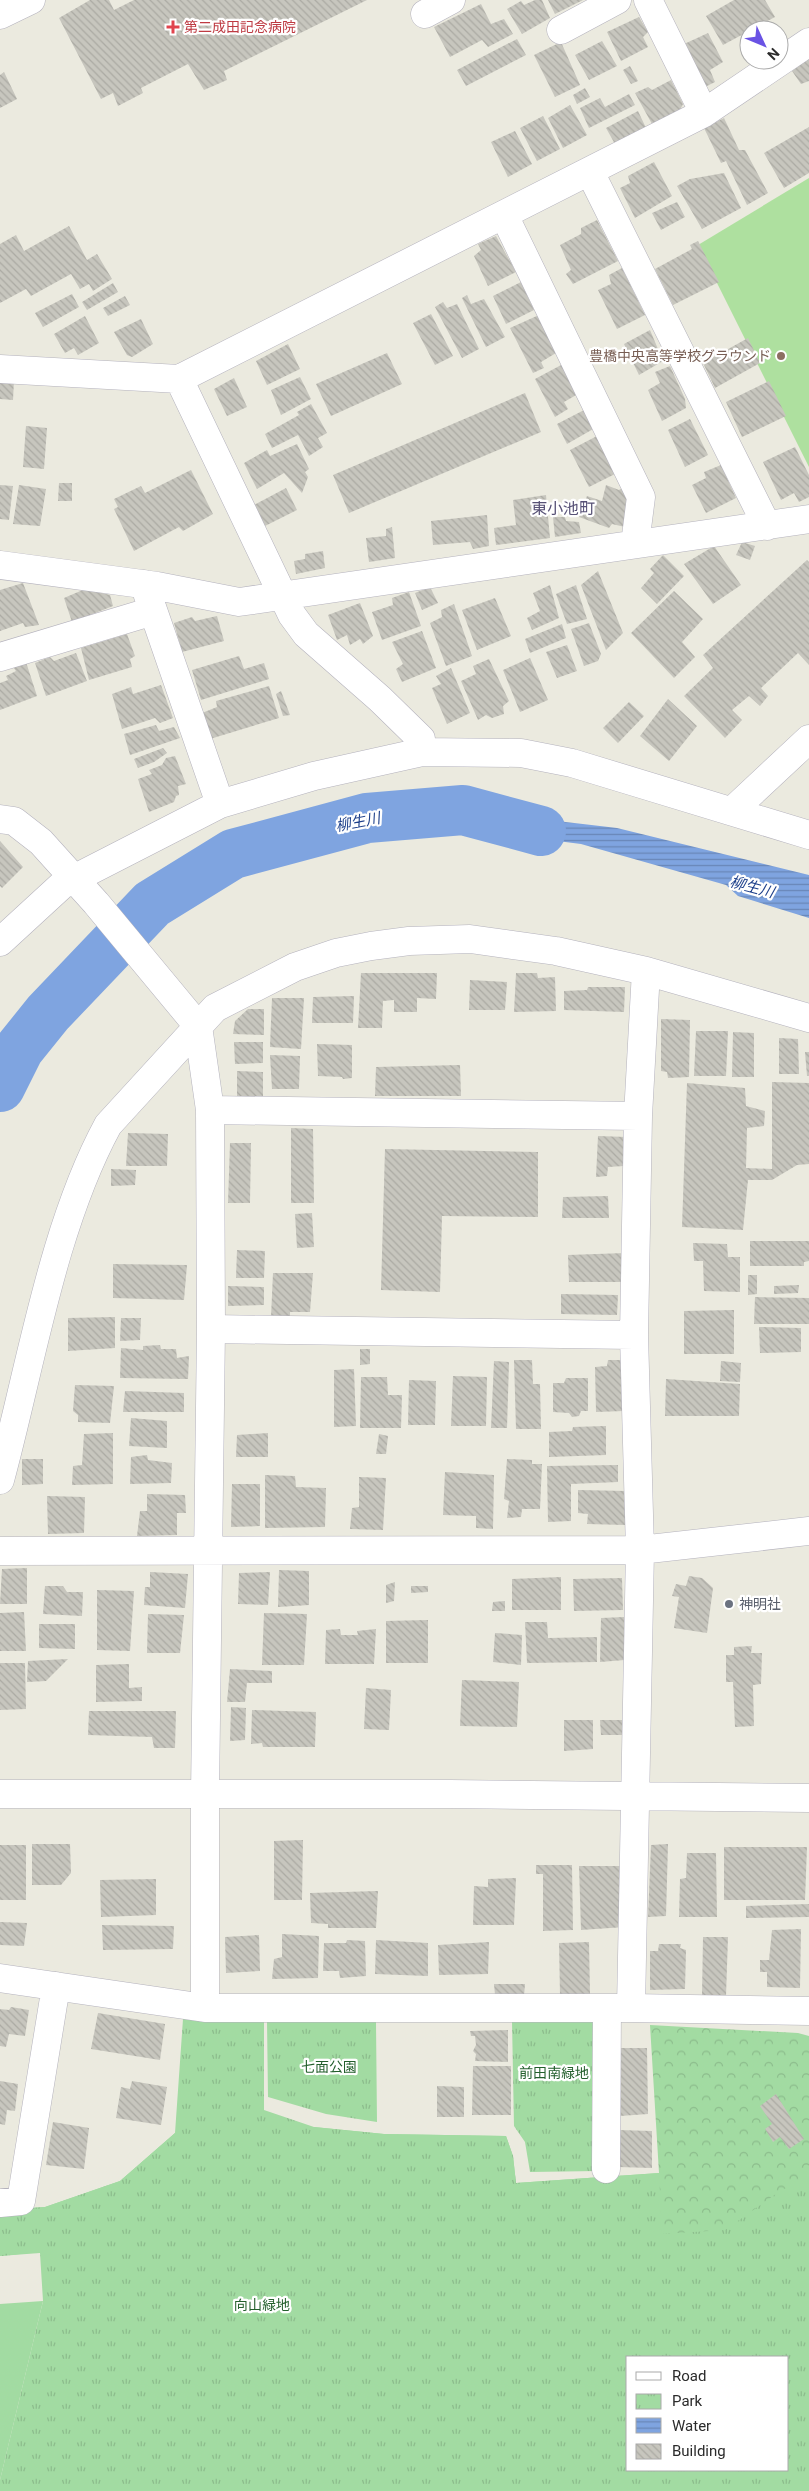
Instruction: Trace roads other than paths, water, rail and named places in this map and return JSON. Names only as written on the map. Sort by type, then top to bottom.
[{"type":"street","points":[[0,15],[31,0]]},
{"type":"street","points":[[425,14],[451,0]]},
{"type":"street","points":[[561,30],[617,0]]},
{"type":"street","points":[[648,0],[704,113]]},
{"type":"street","points":[[0,369],[180,379],[704,113],[809,42]]},
{"type":"street","points":[[590,172],[767,526]]},
{"type":"street","points":[[504,215],[641,497],[635,544]]},
{"type":"street","points":[[180,379],[281,595],[306,634],[380,698],[421,739],[422,752]]},
{"type":"street","points":[[0,564],[144,584],[239,602],[809,519]]},
{"type":"street","points":[[144,584],[220,804]]},
{"type":"street","points":[[0,657],[153,611]]},
{"type":"street","points":[[732,811],[809,739]]},
{"type":"street","points":[[0,942],[62,885],[220,804],[314,776],[422,752],[521,753],[572,763],[809,835]]},
{"type":"street","points":[[0,819],[14,821],[41,842],[96,903],[198,1026],[210,1110],[211,1329],[204,1795],[205,2008]]},
{"type":"street","points":[[0,1480],[59,1249],[98,1143],[108,1124],[215,1008],[295,967],[336,953],[409,941],[470,939],[556,951],[646,971],[809,1018]]},
{"type":"street","points":[[606,2169],[636,1795],[640,1550],[634,1335],[638,1116],[646,971]]},
{"type":"street","points":[[210,1110],[638,1116]]},
{"type":"street","points":[[211,1329],[634,1335]]},
{"type":"street","points":[[0,1551],[208,1549],[640,1550],[809,1531]]},
{"type":"street","points":[[0,1794],[636,1795],[809,1798]]},
{"type":"street","points":[[0,1978],[205,2008],[619,2008],[809,2011]]},
{"type":"street","points":[[0,2203],[21,2201],[56,1986]]},
{"type":"water","points":[[490,813],[617,828],[809,875],[809,918],[738,896],[726,885],[581,844],[518,836],[455,832],[429,816]]},
{"type":"waterway","name":"柳生川","points":[[0,1087],[19,1049],[48,1013],[152,904],[233,854],[367,818],[463,810],[541,831]]},
{"type":"place","name":"第二成田記念病院","points":[[173,27]]},
{"type":"place","name":"豊橋中央高等学校グラウンド","points":[[781,356]]},
{"type":"place","name":"神明社","points":[[729,1604]]},
{"type":"district","name":"東小池町","points":[[563,508]]},
{"type":"park label","name":"七面公園","points":[[329,2067]]},
{"type":"park label","name":"前田南緑地","points":[[554,2073]]},
{"type":"park label","name":"向山緑地","points":[[262,2305]]}]
